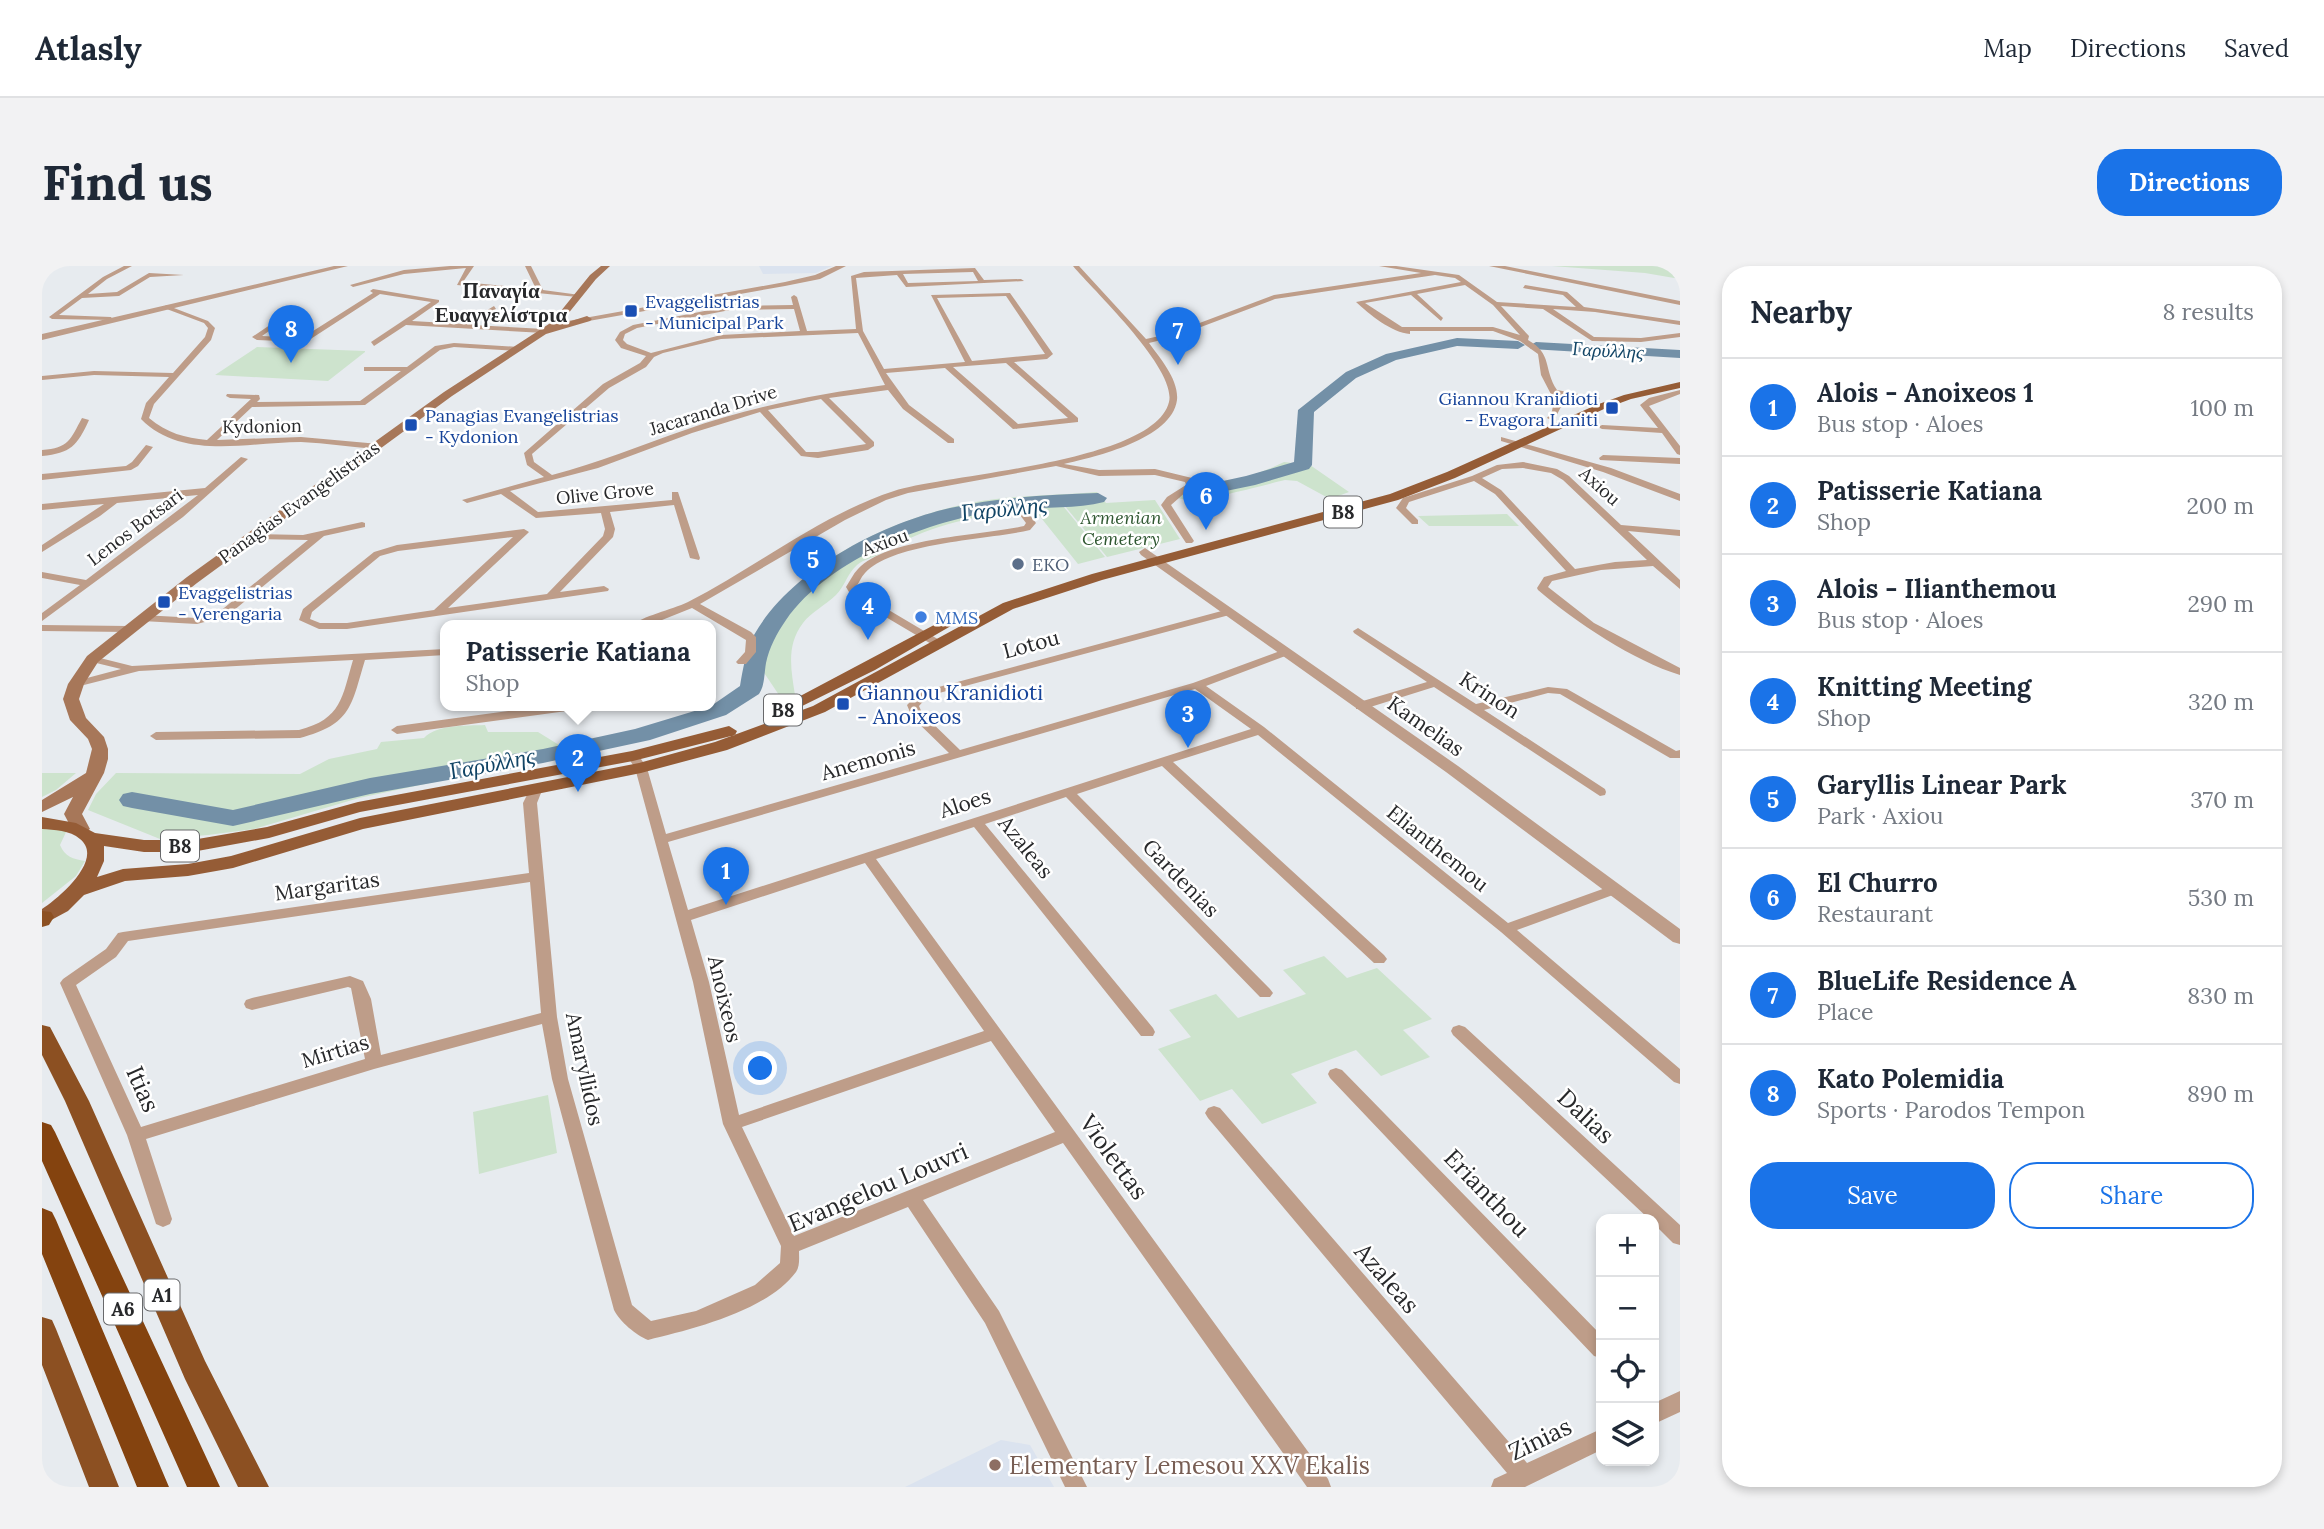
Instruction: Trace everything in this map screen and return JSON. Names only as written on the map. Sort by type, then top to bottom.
[{"type":"highway","name":"A1","points":[[42,1033],[77,1101],[195,1370],[254,1487]]},
{"type":"highway","name":"A6","points":[[42,1132],[204,1487]]},
{"type":"highway","name":"A6","points":[[42,1220],[153,1487]]},
{"type":"highway","points":[[42,1329],[103,1487]]},
{"type":"main road","points":[[545,332],[606,266]]},
{"type":"main road","points":[[545,332],[587,319]]},
{"type":"main road","name":"Panagias Evangelistrias","points":[[76,684],[92,660],[142,618],[448,394],[545,332]]},
{"type":"main road","name":"B8","points":[[1152,557],[1394,497],[1516,440],[1551,418],[1596,398],[1680,377]]},
{"type":"main road","name":"B8","points":[[43,918],[80,890],[123,874],[188,870],[233,862],[360,824],[527,794],[637,762],[791,707],[870,667],[1008,606],[1097,577],[1189,541],[1379,491],[1609,404],[1680,385]]},
{"type":"main road","points":[[76,684],[71,699],[72,706],[78,720],[96,737],[100,749],[95,773],[73,814],[86,834]]},
{"type":"main road","name":"B8","points":[[42,823],[58,823],[86,834],[144,846],[192,846],[269,832],[358,807],[637,762]]},
{"type":"main road","points":[[42,807],[95,773]]},
{"type":"main road","name":"B8","points":[[80,890],[94,870],[96,853],[86,834]]},
{"type":"street","points":[[111,319],[52,317],[105,278],[129,266]]},
{"type":"street","points":[[42,337],[344,266]]},
{"type":"street","points":[[471,266],[460,285],[577,295]]},
{"type":"street","points":[[373,344],[437,302],[352,287],[375,278],[404,272],[471,266]]},
{"type":"street","points":[[528,266],[541,293]]},
{"type":"street","points":[[555,324],[785,284],[817,277],[842,266]]},
{"type":"street","points":[[651,620],[692,604],[839,517],[880,500],[915,489],[1052,465],[1093,455],[1132,440],[1166,414],[1173,402],[1172,387],[1144,342],[1076,266]]},
{"type":"street","points":[[1382,266],[1462,278],[1466,284],[1495,304],[1528,341]]},
{"type":"street","points":[[1493,266],[1680,303]]},
{"type":"street","points":[[951,441],[906,407],[890,387],[860,331],[852,286],[853,277],[864,274],[975,270],[982,282]]},
{"type":"street","points":[[899,272],[906,285],[1021,281]]},
{"type":"street","points":[[1144,342],[1175,335],[1275,297],[1435,273]]},
{"type":"street","points":[[79,296],[119,294],[144,277],[181,275]]},
{"type":"street","points":[[1412,335],[1359,302],[1466,284]]},
{"type":"street","points":[[1525,287],[1565,293],[1582,309]]},
{"type":"street","points":[[298,308],[256,337],[303,340],[379,292]]},
{"type":"street","points":[[1413,293],[1441,318]]},
{"type":"street","points":[[881,370],[1047,357],[1049,354],[1008,294],[933,296],[969,363]]},
{"type":"street","points":[[794,297],[804,332]]},
{"type":"street","points":[[1495,304],[1582,309],[1680,323]]},
{"type":"street","points":[[42,378],[59,375],[172,375],[208,338],[212,328],[206,321],[166,307]]},
{"type":"street","points":[[466,326],[494,307]]},
{"type":"street","points":[[651,355],[624,346],[619,340],[622,333],[635,326],[730,308],[797,307]]},
{"type":"street","points":[[1545,307],[1592,339],[1641,340],[1680,335]]},
{"type":"street","points":[[562,314],[587,319]]},
{"type":"street","points":[[402,323],[545,332]]},
{"type":"street","points":[[1399,328],[1474,328],[1500,331],[1540,352],[1544,359],[1546,377],[1557,392],[1559,405],[1551,418]]},
{"type":"street","points":[[551,478],[530,463],[528,453],[606,386],[643,365],[651,355],[684,344],[721,337],[860,331]]},
{"type":"street","points":[[250,405],[362,403],[443,346],[519,349]]},
{"type":"street","points":[[946,365],[1016,427],[1075,421],[1007,360]]},
{"type":"street","points":[[367,369],[408,369]]},
{"type":"street","points":[[42,390],[59,375]]},
{"type":"street","name":"Kydonion","points":[[172,375],[150,403],[145,419],[152,427],[177,438],[209,443],[292,440],[376,446]]},
{"type":"street","name":"Jacaranda Drive","points":[[467,500],[551,478],[762,410],[823,396],[890,387]]},
{"type":"street","points":[[1557,392],[1596,398]]},
{"type":"street","points":[[1680,392],[1644,405],[1680,452]]},
{"type":"street","points":[[209,443],[256,397],[230,396]]},
{"type":"street","points":[[762,410],[804,454],[818,455],[865,448],[871,444],[823,396]]},
{"type":"street","points":[[42,453],[66,449],[73,445],[85,420]]},
{"type":"street","points":[[1602,427],[1662,430]]},
{"type":"street","points":[[1516,440],[1627,470],[1680,490]]},
{"type":"street","points":[[1516,440],[1680,498]]},
{"type":"street","points":[[42,477],[128,468],[135,464],[149,447]]},
{"type":"street","points":[[1604,458],[1680,461]]},
{"type":"street","name":"Lenos Botsari","points":[[42,618],[180,515],[244,459]]},
{"type":"street","points":[[1052,465],[1090,472],[1137,471],[1167,474],[1189,480],[1191,484],[1166,505],[1189,541]]},
{"type":"street","name":"Axiou","points":[[1415,522],[1401,508],[1406,500],[1500,467],[1523,465],[1554,471],[1566,478],[1680,586]]},
{"type":"street","points":[[1475,478],[1498,492],[1572,571]]},
{"type":"street","points":[[42,507],[207,491]]},
{"type":"street","name":"Olive Grove","points":[[503,491],[536,515],[605,510],[675,497],[695,558]]},
{"type":"street","points":[[42,549],[114,500]]},
{"type":"street","points":[[551,596],[608,537],[610,529],[605,510]]},
{"type":"street","points":[[438,612],[536,521],[536,515]]},
{"type":"street","name":"Axiou","points":[[930,640],[856,595],[852,587],[858,572],[897,552],[1027,528],[1031,523],[1025,515]]},
{"type":"street","points":[[252,536],[303,538],[362,525]]},
{"type":"street","points":[[1620,528],[1680,533]]},
{"type":"street","points":[[523,533],[397,548],[377,554],[307,611],[304,620],[319,626],[347,626],[604,589]]},
{"type":"street","points":[[142,618],[197,621],[223,614],[320,535]]},
{"type":"street","name":"Kamelias","points":[[1152,557],[1680,937]]},
{"type":"street","points":[[1657,564],[1626,563],[1572,571],[1548,579],[1542,588],[1587,625],[1680,672]]},
{"type":"street","points":[[42,575],[86,583]]},
{"type":"street","points":[[692,604],[752,639],[750,652],[741,662]]},
{"type":"street","name":"Lotou","points":[[957,754],[916,714],[913,705],[923,694],[1229,612]]},
{"type":"street","points":[[42,628],[128,629]]},
{"type":"street","name":"Krinon","points":[[1358,631],[1600,792]]},
{"type":"street","points":[[76,684],[139,668],[440,652]]},
{"type":"street","name":"Anemonis","points":[[663,839],[1197,685],[1284,653]]},
{"type":"street","points":[[156,736],[300,734],[319,730],[331,725],[340,716],[360,657]]},
{"type":"street","points":[[92,660],[139,668]]},
{"type":"street","points":[[1360,706],[1435,683]]},
{"type":"street","name":"Elianthemou","points":[[1197,685],[1260,730],[1506,929],[1680,1078]]},
{"type":"street","points":[[1476,708],[1548,690],[1563,691],[1677,755]]},
{"type":"street","points":[[397,730],[543,711]]},
{"type":"street","name":"Aloes","points":[[684,917],[1260,730]]},
{"type":"street","points":[[1164,761],[1379,959]]},
{"type":"street","name":"Anoixeos","points":[[637,762],[663,839],[684,917],[732,1124],[790,1246]]},
{"type":"street","name":"Gardenias","points":[[1068,792],[1265,993]]},
{"type":"street","name":"Amaryllidos","points":[[527,794],[549,1017],[559,1079],[624,1310],[648,1331]]},
{"type":"street","name":"Azaleas","points":[[975,821],[1147,1032]]},
{"type":"street","name":"Violettas","points":[[867,856],[1320,1487]]},
{"type":"street","name":"Margaritas","points":[[68,983],[111,953],[122,937],[537,876]]},
{"type":"street","points":[[1506,929],[1616,890]]},
{"type":"street","points":[[252,1004],[350,981],[358,985],[363,999],[374,1063]]},
{"type":"street","name":"Itias","points":[[68,983],[136,1135],[163,1219]]},
{"type":"street","name":"Mirtias","points":[[136,1135],[374,1063],[549,1017]]},
{"type":"street","name":"Dalias","points":[[1458,1031],[1680,1237]]},
{"type":"street","points":[[732,1124],[995,1033]]},
{"type":"street","name":"Erianthou","points":[[1336,1074],[1596,1344]]},
{"type":"street","name":"Azaleas","points":[[1214,1113],[1523,1475]]},
{"type":"street","name":"Evangelou Louvri","points":[[648,1331],[698,1319],[762,1291],[789,1266],[790,1246],[1068,1134]]},
{"type":"street","points":[[912,1198],[992,1317],[1076,1487]]},
{"type":"street","name":"Zinias","points":[[1502,1487],[1596,1441]]},
{"type":"shaded area","points":[[759,266],[832,266],[816,273],[763,274]]},
{"type":"shaded area","name":"Elementary Lemesou XXV Ekalis","points":[[1001,1440],[1030,1445],[1054,1487],[905,1487]]},
{"type":"green space","points":[[1552,266],[1680,266],[1680,279],[1645,273]]},
{"type":"green space","points":[[257,347],[365,352],[328,381],[215,375]]},
{"type":"green space","points":[[1284,462],[1310,465],[1349,492],[1330,499],[1297,481],[1285,480],[1214,497],[1178,498],[1194,490],[1245,477]]},
{"type":"green space","name":"Armenian Cemetery","points":[[1097,492],[1106,503],[1155,500],[1180,539],[1107,557],[1064,505],[1058,506],[1063,506],[1105,557],[1078,564],[1034,509],[954,522],[918,534],[860,563],[836,595],[806,619],[798,631],[792,649],[791,667],[795,695],[781,698],[752,655],[776,610],[807,577],[856,544],[883,531],[912,519],[969,503]]},
{"type":"green space","points":[[1507,514],[1519,526],[1429,526],[1418,516]]},
{"type":"green space","points":[[485,725],[488,732],[538,732],[572,753],[359,798],[254,829],[208,835],[160,839],[88,810],[96,794],[116,773],[300,774],[329,759],[377,749],[381,742],[424,738],[436,730],[452,727]]},
{"type":"green space","points":[[42,773],[76,773],[56,790],[42,797]]},
{"type":"green space","points":[[42,826],[67,830],[60,845],[62,849],[70,857],[85,861],[76,876],[42,903]]},
{"type":"green space","points":[[1324,956],[1347,978],[1377,968],[1432,1019],[1403,1030],[1430,1057],[1381,1076],[1356,1050],[1291,1074],[1317,1103],[1262,1124],[1232,1089],[1200,1101],[1158,1049],[1191,1037],[1169,1010],[1216,994],[1238,1018],[1306,994],[1283,970]]},
{"type":"green space","points":[[548,1095],[557,1153],[479,1174],[473,1112]]},
{"type":"waterway","name":"Γαρύλλης","points":[[1192,493],[1249,481],[1303,465],[1306,410],[1351,375],[1391,357],[1457,342],[1518,345]]},
{"type":"waterway","name":"Γαρύλλης","points":[[1536,346],[1680,354]]},
{"type":"waterway","name":"Γαρύλλης","points":[[716,711],[751,689],[755,661],[764,637],[778,615],[795,596],[837,564],[885,539],[949,514],[1004,505],[1098,498]]},
{"type":"waterway","name":"Γαρύλλης","points":[[132,800],[233,818],[370,786],[543,756],[641,735],[715,711]]},
{"type":"place","name":"Evaggelistrias - Municipal Park","points":[[631,311]]},
{"type":"place","name":"Kato Polemidia","points":[[291,363]]},
{"type":"place","name":"BlueLife Residence A","points":[[1178,365]]},
{"type":"place","name":"Giannou Kranidioti - Evagora Laniti","points":[[1612,408]]},
{"type":"place","name":"Panagias Evangelistrias - Kydonion","points":[[411,425]]},
{"type":"place","name":"El Churro","points":[[1206,530]]},
{"type":"place","name":"EKO","points":[[1018,564]]},
{"type":"place","name":"Garyllis Linear Park","points":[[813,594]]},
{"type":"place","name":"Evaggelistrias - Verengaria","points":[[164,602]]},
{"type":"place","name":"MMS","points":[[921,617]]},
{"type":"place","name":"Knitting Meeting","points":[[868,640]]},
{"type":"place","name":"Giannou Kranidioti - Anoixeos","points":[[843,704]]},
{"type":"place","name":"Alois - Ilianthemou","points":[[1188,748]]},
{"type":"place","name":"Patisserie Katiana","points":[[578,792]]},
{"type":"place","name":"Alois - Anoixeos 1","points":[[726,905]]},
{"type":"place","name":"Elementary Lemesou XXV Ekalis","points":[[995,1465]]},
{"type":"district","name":"Παναγία Ευαγγελίστρια","points":[[501,302]]}]
